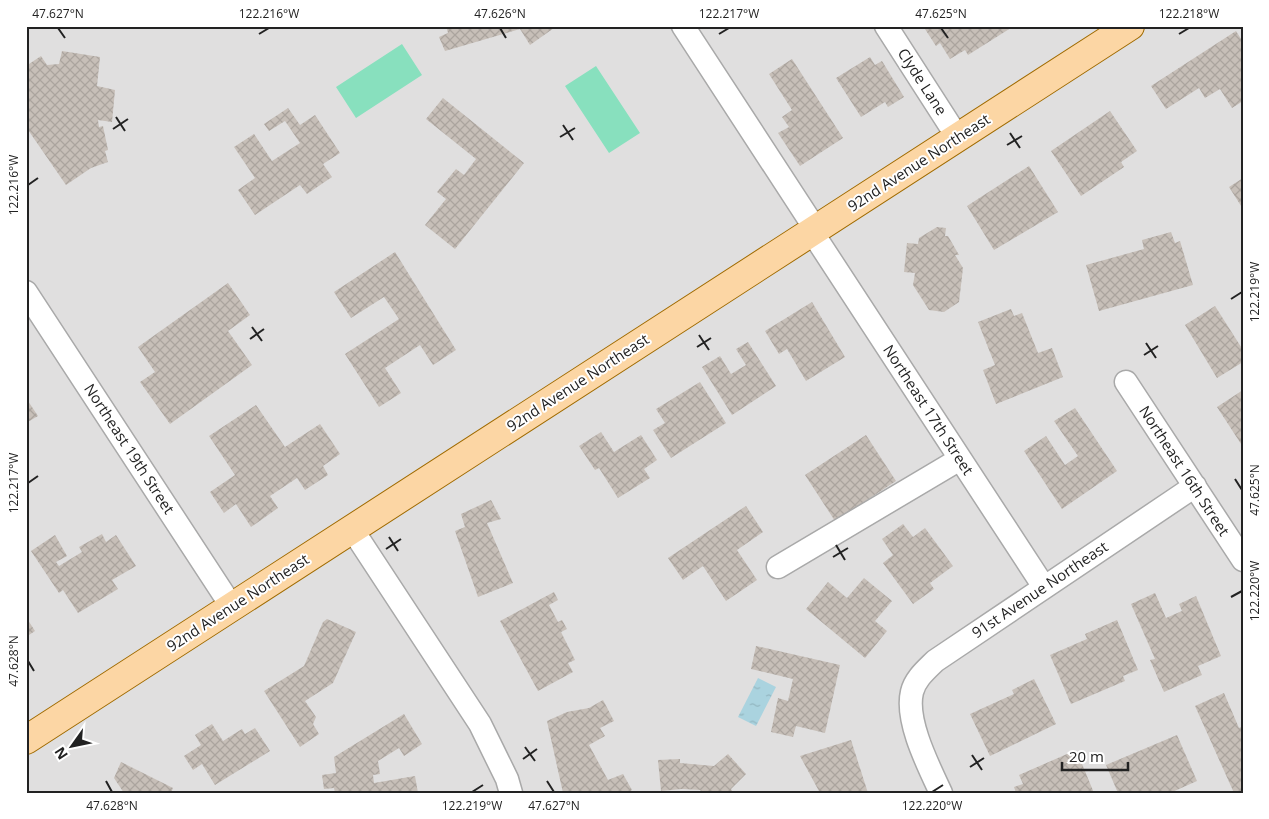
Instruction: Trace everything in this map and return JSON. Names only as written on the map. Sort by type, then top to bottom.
[{"type":"main road","name":"92nd Avenue Northeast","points":[[26,740],[1130,26]]},
{"type":"street","name":"Northeast 17th Street","points":[[683,26],[1044,587]]},
{"type":"street","name":"Clyde Lane","points":[[886,26],[958,138]]},
{"type":"street","name":"Northeast 19th Street","points":[[26,292],[232,607]]},
{"type":"street","name":"Northeast 16th Street","points":[[1126,382],[1243,560]]},
{"type":"street","points":[[778,567],[960,458]]},
{"type":"street","name":"91st Avenue Northeast","points":[[941,793],[920,748],[913,713],[912,692],[920,675],[935,661],[1194,486]]},
{"type":"street","points":[[352,530],[480,724],[507,779],[511,793]]},
{"type":"shaded area","points":[[26,26],[1243,26],[1243,793],[26,793]]},
{"type":"green space","points":[[402,44],[422,75],[356,118],[336,87]]},
{"type":"green space","points":[[596,66],[640,133],[609,153],[565,86]]},
{"type":"water","points":[[758,678],[776,687],[756,726],[738,717]]},
{"type":"building","points":[[446,26],[553,26],[554,28],[530,45],[520,29],[445,51],[439,37],[448,33]]},
{"type":"building","points":[[923,26],[1014,26],[968,55],[965,50],[950,59],[940,43],[936,46]]},
{"type":"building","points":[[1236,31],[1243,42],[1243,101],[1232,108],[1220,89],[1205,98],[1199,88],[1166,109],[1151,86]]},
{"type":"building","points":[[62,51],[100,57],[97,86],[115,90],[112,122],[98,120],[99,127],[103,126],[108,150],[105,151],[108,162],[91,168],[66,185],[26,127],[26,66],[41,56],[47,65],[59,64]]},
{"type":"building","points":[[870,57],[875,65],[882,61],[904,97],[888,107],[885,102],[861,117],[836,78]]},
{"type":"building","points":[[792,59],[843,138],[800,166],[778,133],[789,127],[782,117],[792,110],[769,74]]},
{"type":"building","points":[[443,98],[524,163],[455,249],[425,225],[446,199],[437,192],[456,169],[464,175],[476,159],[426,119]]},
{"type":"building","points":[[288,108],[300,125],[315,115],[340,153],[323,164],[332,177],[307,194],[300,185],[255,215],[238,190],[255,178],[234,147],[254,134],[272,161],[300,143],[285,121],[269,131],[264,124]]},
{"type":"building","points":[[1110,111],[1137,151],[1121,162],[1124,167],[1081,196],[1051,151]]},
{"type":"building","points":[[1029,166],[1058,212],[994,250],[967,206]]},
{"type":"building","points":[[1243,178],[1243,209],[1229,187]]},
{"type":"building","points":[[937,227],[946,228],[945,236],[948,236],[959,255],[955,255],[963,268],[959,302],[944,312],[929,310],[913,285],[915,273],[904,272],[907,243],[918,244],[919,238]]},
{"type":"building","points":[[1171,232],[1175,243],[1180,241],[1193,285],[1099,311],[1086,265],[1144,249],[1142,240]]},
{"type":"building","points":[[395,252],[456,350],[433,365],[420,345],[385,368],[401,393],[379,407],[345,354],[399,319],[384,297],[351,318],[334,292]]},
{"type":"building","points":[[228,283],[250,315],[228,331],[252,365],[170,424],[140,382],[155,372],[138,347]]},
{"type":"building","points":[[812,302],[845,357],[806,381],[787,349],[779,354],[765,331]]},
{"type":"building","points":[[1215,306],[1243,350],[1243,362],[1217,378],[1185,325]]},
{"type":"building","points":[[1011,309],[1014,316],[1022,313],[1038,353],[1052,348],[1063,377],[996,404],[983,370],[995,365],[978,322]]},
{"type":"building","points":[[748,342],[776,386],[732,415],[702,367],[720,356],[731,374],[746,365],[736,349]]},
{"type":"building","points":[[700,382],[726,423],[671,458],[653,430],[665,423],[656,409]]},
{"type":"building","points":[[1243,390],[1243,447],[1217,407]]},
{"type":"building","points":[[26,398],[38,416],[26,423]]},
{"type":"building","points":[[256,405],[285,447],[320,424],[340,454],[323,466],[328,475],[305,490],[297,478],[270,496],[278,508],[251,527],[236,504],[224,513],[210,492],[235,475],[209,436]]},
{"type":"building","points":[[1075,408],[1117,471],[1062,509],[1024,451],[1046,436],[1065,465],[1078,456],[1054,421]]},
{"type":"building","points":[[601,432],[614,452],[641,435],[657,460],[644,469],[650,478],[618,498],[599,468],[595,470],[579,446]]},
{"type":"building","points":[[866,435],[896,481],[835,521],[805,475]]},
{"type":"building","points":[[491,500],[501,519],[487,523],[513,583],[478,597],[455,531],[465,527],[461,514]]},
{"type":"building","points":[[746,506],[763,532],[737,550],[757,580],[726,601],[703,566],[683,580],[668,558]]},
{"type":"building","points":[[903,524],[913,537],[925,528],[953,566],[930,583],[934,589],[913,604],[883,563],[893,555],[882,539]]},
{"type":"building","points":[[102,534],[106,542],[116,535],[136,566],[112,580],[118,589],[78,613],[63,590],[59,593],[31,551],[55,535],[67,556],[56,562],[59,566],[82,552],[79,547]]},
{"type":"building","points":[[864,578],[892,601],[875,621],[887,631],[865,658],[806,609],[828,582],[847,598]]},
{"type":"building","points":[[554,592],[558,600],[549,605],[558,622],[562,620],[567,629],[561,632],[575,660],[568,663],[573,672],[538,691],[500,621]]},
{"type":"building","points":[[1155,593],[1166,618],[1182,611],[1179,604],[1196,596],[1221,656],[1198,666],[1202,675],[1164,692],[1150,660],[1155,659],[1131,604]]},
{"type":"building","points":[[26,617],[35,631],[26,637]]},
{"type":"building","points":[[327,619],[356,632],[333,683],[305,701],[316,717],[313,724],[319,734],[300,747],[264,691],[304,666],[323,622]]},
{"type":"building","points":[[1117,620],[1138,670],[1123,676],[1125,681],[1071,704],[1050,655],[1087,639],[1085,634]]},
{"type":"building","points":[[756,646],[840,665],[825,733],[796,726],[793,737],[771,732],[778,698],[788,701],[793,679],[751,669]]},
{"type":"building","points":[[1034,679],[1056,724],[990,756],[970,714],[1014,694],[1012,690]]},
{"type":"building","points":[[1224,693],[1239,728],[1243,726],[1243,790],[1237,793],[1234,793],[1195,706]]},
{"type":"building","points":[[603,700],[614,721],[600,728],[605,736],[589,745],[608,780],[623,774],[632,790],[627,793],[563,793],[547,721],[567,712],[589,708]]},
{"type":"building","points":[[404,714],[422,744],[404,756],[399,748],[378,761],[380,774],[373,775],[374,783],[415,776],[418,793],[335,793],[334,788],[324,789],[322,775],[336,773],[334,757]]},
{"type":"building","points":[[212,724],[223,741],[242,729],[245,734],[255,728],[270,751],[215,785],[202,764],[193,770],[184,756],[201,745],[195,735]]},
{"type":"building","points":[[1177,735],[1197,781],[1170,793],[1118,793],[1106,765]]},
{"type":"building","points":[[851,740],[868,793],[820,793],[800,756]]},
{"type":"building","points":[[728,754],[746,774],[731,789],[733,793],[698,793],[701,790],[682,789],[661,791],[658,760],[680,759],[680,763],[714,766]]},
{"type":"building","points":[[1067,754],[1080,759],[1094,793],[1016,793],[1014,787],[1023,784],[1019,775]]},
{"type":"building","points":[[121,762],[173,788],[171,793],[124,793],[114,778]]}]
